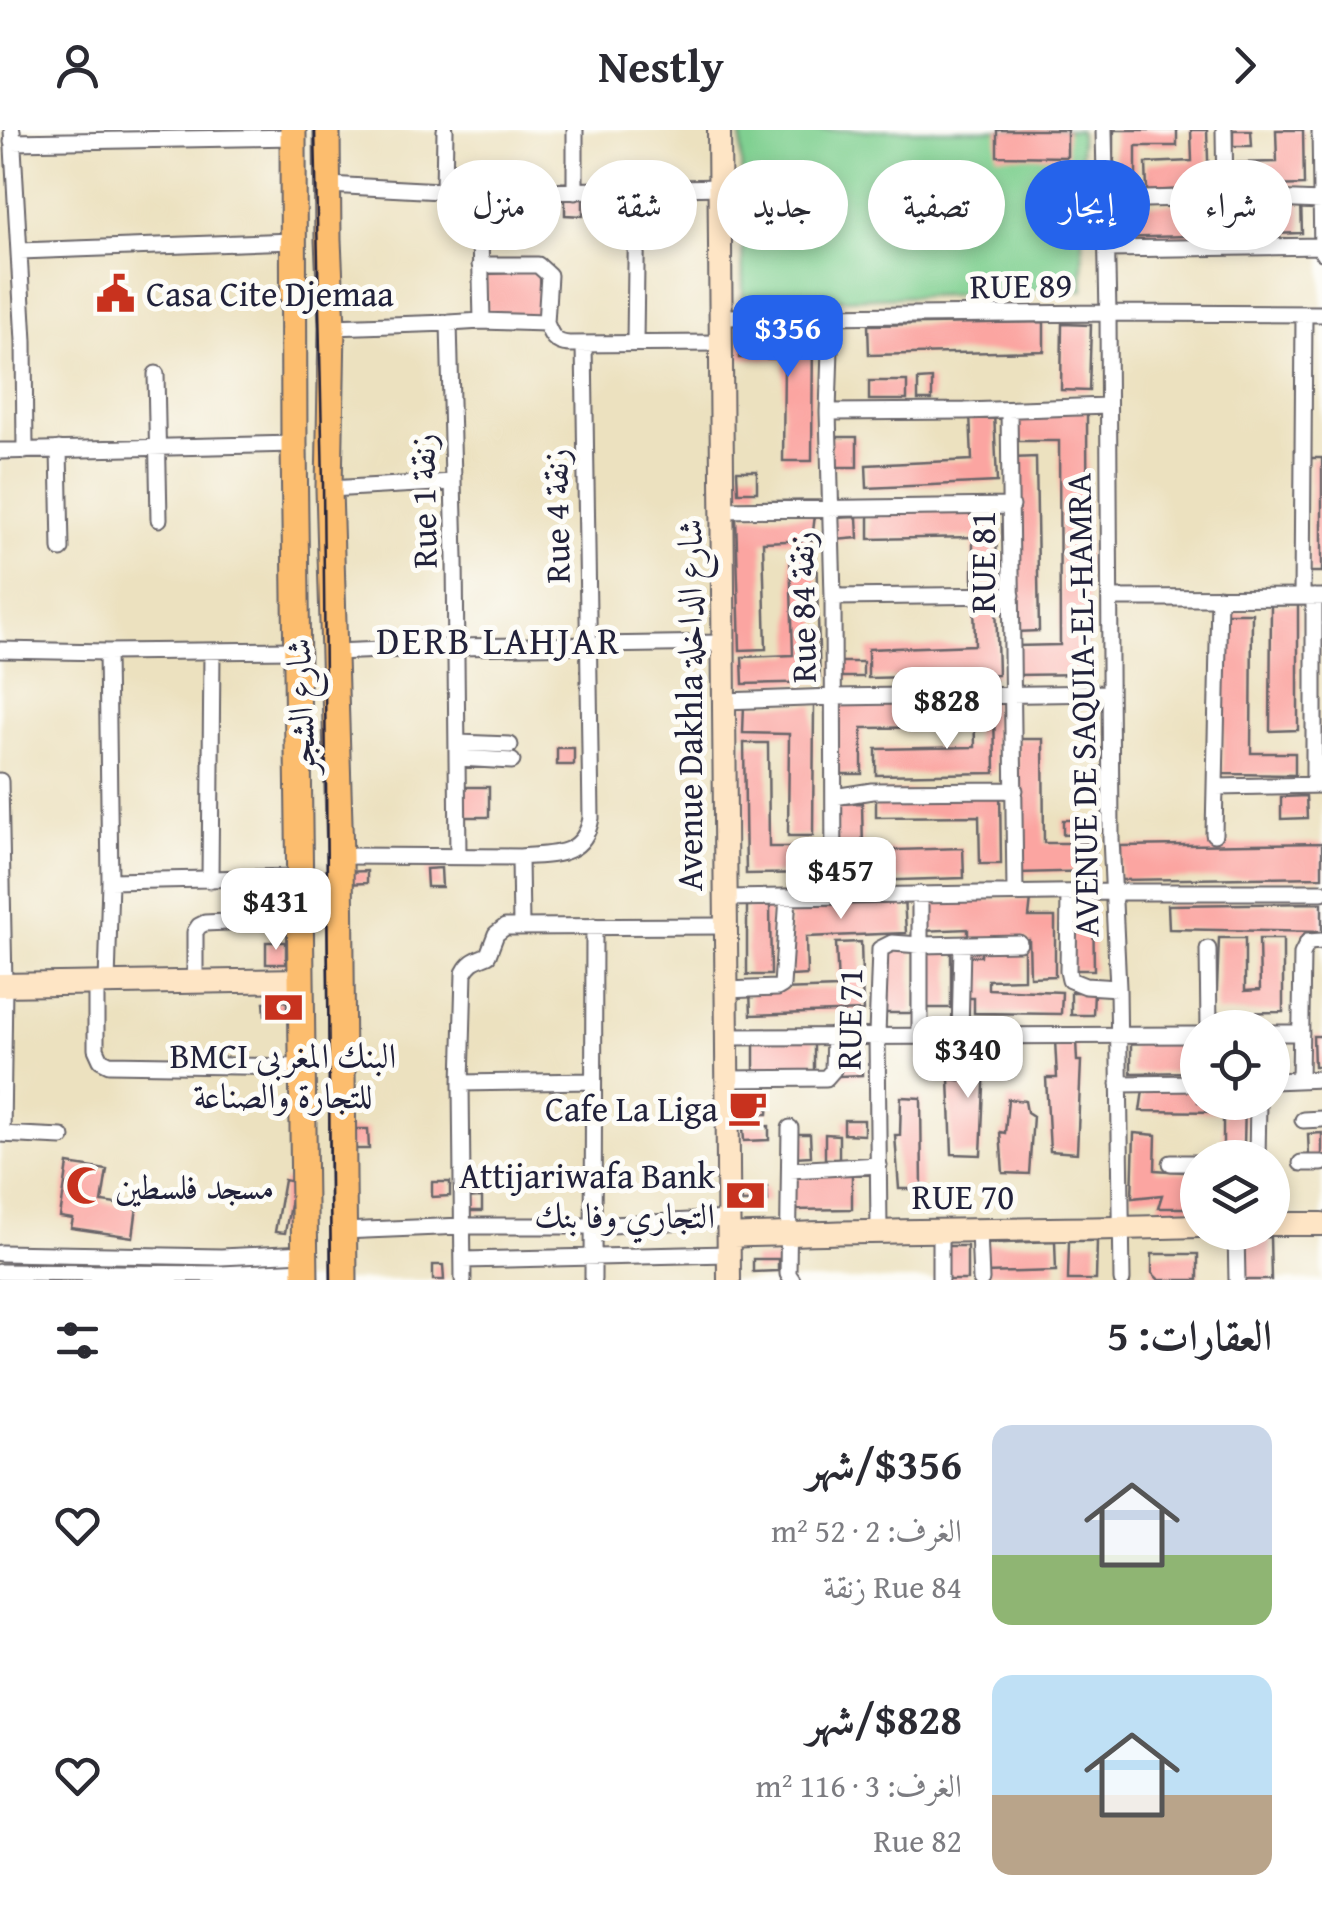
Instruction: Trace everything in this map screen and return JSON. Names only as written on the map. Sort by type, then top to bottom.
[{"type":"main road","name":"شارع الشجر","points":[[327,130],[332,327],[329,489],[340,856],[344,1280]]},
{"type":"main road","name":"شارع الشجر","points":[[293,134],[305,1268]]},
{"type":"street","points":[[445,130],[445,160]]},
{"type":"street","points":[[574,192],[575,130]]},
{"type":"street","name":"Avenue Dakhla شارع الداخلة","points":[[719,130],[720,160]]},
{"type":"street","name":"AVENUE DE SAQUIA-EL-HAMRA","points":[[1104,130],[1104,160]]},
{"type":"street","points":[[1224,130],[1224,160]]},
{"type":"street","points":[[1320,130],[1322,256]]},
{"type":"street","points":[[24,450],[20,251],[8,198],[12,136],[293,134]]},
{"type":"street","points":[[328,184],[437,192]]},
{"type":"street","points":[[561,192],[581,192]]},
{"type":"street","points":[[1292,200],[1321,201]]},
{"type":"street","points":[[20,251],[294,241]]},
{"type":"street","name":"RUE 89","points":[[1150,248],[1322,246]]},
{"type":"street","points":[[480,250],[482,321]]},
{"type":"street","points":[[635,343],[637,250]]},
{"type":"street","name":"Avenue Dakhla شارع الداخلة","points":[[720,250],[729,1280]]},
{"type":"street","name":"AVENUE DE SAQUIA-EL-HAMRA","points":[[1107,250],[1110,694],[1122,1280]]},
{"type":"street","points":[[480,266],[544,269],[549,275],[546,322],[552,337],[560,343],[721,343]]},
{"type":"street","points":[[1216,787],[1318,785],[1304,314]]},
{"type":"street","name":"RUE 89","points":[[721,317],[1322,314]]},
{"type":"street","name":"Rue 84 زنقة","points":[[831,317],[828,412],[834,896]]},
{"type":"street","points":[[332,327],[546,322]]},
{"type":"street","name":"Rue 1 زنقة","points":[[450,323],[458,856]]},
{"type":"street","name":"Rue 4 زنقة","points":[[520,857],[574,848],[584,840],[591,818],[584,344]]},
{"type":"street","points":[[156,374],[159,519]]},
{"type":"street","points":[[828,412],[1108,406]]},
{"type":"street","points":[[1304,410],[1322,409]]},
{"type":"street","name":"RUE 81","points":[[1010,410],[1015,893]]},
{"type":"street","points":[[0,451],[294,444]]},
{"type":"street","points":[[59,449],[61,549]]},
{"type":"street","points":[[329,489],[453,482]]},
{"type":"street","points":[[722,510],[1012,506]]},
{"type":"street","points":[[833,598],[1012,596]]},
{"type":"street","points":[[1214,834],[1219,597]]},
{"type":"street","points":[[1110,598],[1313,597]]},
{"type":"street","points":[[334,652],[724,644]]},
{"type":"street","points":[[0,650],[297,650]]},
{"type":"street","points":[[107,652],[110,881],[96,1049],[109,1064],[303,1067]]},
{"type":"street","points":[[210,880],[212,652]]},
{"type":"street","points":[[724,700],[1110,694]]},
{"type":"street","points":[[458,751],[511,753]]},
{"type":"street","points":[[0,781],[1,1134],[62,1137]]},
{"type":"street","points":[[834,797],[872,791],[1015,790]]},
{"type":"street","points":[[340,856],[520,857],[521,927]]},
{"type":"street","points":[[110,881],[300,878]]},
{"type":"street","points":[[726,898],[1322,892]]},
{"type":"street","points":[[920,894],[920,1035]]},
{"type":"street","points":[[1069,894],[1070,980],[1118,988]]},
{"type":"street","points":[[726,990],[782,985],[788,898]]},
{"type":"street","points":[[195,982],[194,932],[199,926],[205,922],[249,921]]},
{"type":"street","points":[[593,1280],[594,926]]},
{"type":"street","points":[[464,1280],[464,973],[474,960],[491,952],[500,930],[726,926]]},
{"type":"street","points":[[1300,1080],[1302,954],[1308,942],[1322,940]]},
{"type":"street","name":"RUE 71","points":[[879,1231],[880,949],[892,943],[1019,943]]},
{"type":"street","points":[[960,1035],[962,945]]},
{"type":"street","points":[[1208,949],[1209,1010]]},
{"type":"street","points":[[2,985],[302,980]]},
{"type":"street","points":[[1290,1033],[1301,1033]]},
{"type":"street","points":[[728,1079],[826,1078],[833,1070],[834,1035]]},
{"type":"street","points":[[727,1037],[1180,1035]]},
{"type":"street","points":[[1290,1080],[1322,1079]]},
{"type":"street","points":[[461,1083],[593,1081]]},
{"type":"street","points":[[1119,1084],[1180,1082]]},
{"type":"street","points":[[1303,1120],[1322,1119]]},
{"type":"street","points":[[790,1128],[788,1274],[792,1280]]},
{"type":"street","points":[[1301,1163],[1322,1163]]},
{"type":"street","points":[[1172,1164],[1180,1164]]},
{"type":"street","points":[[790,1170],[878,1165]]},
{"type":"street","points":[[1290,1224],[1322,1224]]},
{"type":"street","points":[[342,1231],[592,1226],[729,1236]]},
{"type":"street","name":"RUE 70","points":[[729,1236],[1180,1226]]},
{"type":"street","points":[[940,1231],[940,1280]]},
{"type":"street","points":[[979,1231],[981,1280]]},
{"type":"street","points":[[463,1260],[592,1257],[729,1236]]},
{"type":"street","points":[[1237,1250],[1238,1280]]},
{"type":"street","points":[[0,1253],[109,1255],[221,1270]]},
{"type":"street","points":[[109,1255],[110,1277]]},
{"type":"street","points":[[0,1272],[110,1277],[305,1268]]},
{"type":"green space","points":[[741,130],[1080,130],[1081,160],[1025,160],[1025,250],[1082,250],[1083,290],[743,303],[742,250],[848,250],[848,160],[741,160]]},
{"type":"building","points":[[997,130],[1067,130],[1067,157],[997,156]]},
{"type":"building","points":[[1114,130],[1177,130],[1177,146],[1136,146],[1136,160],[1114,160]]},
{"type":"building","points":[[1191,130],[1207,130],[1208,160],[1192,160]]},
{"type":"building","points":[[1233,130],[1251,130],[1252,146],[1233,146]]},
{"type":"building","points":[[1276,130],[1303,130],[1304,185],[1292,185],[1292,160],[1277,160]]},
{"type":"building","points":[[1170,162],[1170,190],[1150,191],[1150,163]]},
{"type":"building","points":[[565,199],[581,199],[581,216],[565,215]]},
{"type":"building","points":[[1292,201],[1301,201],[1302,233],[1292,233]]},
{"type":"building","points":[[1170,204],[1170,236],[1150,237],[1150,205]]},
{"type":"building","points":[[540,272],[541,316],[486,318],[485,274]]},
{"type":"building","points":[[1044,322],[1044,351],[869,355],[868,325]]},
{"type":"building","points":[[1062,324],[1091,325],[1089,391],[1061,390]]},
{"type":"building","points":[[739,326],[813,327],[812,461],[783,461],[784,359],[739,358]]},
{"type":"building","points":[[932,379],[932,400],[918,400],[918,380]]},
{"type":"building","points":[[869,381],[907,381],[907,400],[869,400]]},
{"type":"building","points":[[1087,410],[1088,674],[1015,675],[1015,646],[1060,645],[1059,441],[1016,441],[1016,411]]},
{"type":"building","points":[[994,412],[997,482],[867,488],[866,465],[972,460],[970,413]]},
{"type":"building","points":[[829,437],[857,437],[857,467],[829,467]]},
{"type":"building","points":[[1036,457],[1039,631],[1015,632],[1012,458]]},
{"type":"building","points":[[1311,458],[1322,458],[1322,572],[1309,572]]},
{"type":"building","points":[[737,471],[757,471],[757,492],[738,492]]},
{"type":"building","points":[[996,509],[997,585],[973,585],[973,537],[869,539],[869,510]]},
{"type":"building","points":[[815,515],[812,540],[763,542],[766,649],[740,650],[736,516]]},
{"type":"building","points":[[857,517],[858,538],[835,540],[833,518]]},
{"type":"building","points":[[816,552],[820,682],[743,684],[742,657],[793,655],[790,553]]},
{"type":"building","points":[[996,598],[998,675],[868,678],[868,649],[975,645],[974,599]]},
{"type":"building","points":[[1271,605],[1298,605],[1298,730],[1270,731]]},
{"type":"building","points":[[1224,613],[1252,613],[1251,753],[1295,753],[1295,775],[1223,774]]},
{"type":"building","points":[[834,662],[863,662],[863,677],[834,677]]},
{"type":"building","points":[[994,699],[995,773],[876,775],[876,749],[975,747],[974,700]]},
{"type":"building","points":[[961,700],[961,727],[862,728],[862,774],[836,774],[836,701]]},
{"type":"building","points":[[744,704],[814,705],[813,836],[788,836],[789,734],[743,733]]},
{"type":"building","points":[[1017,739],[1043,739],[1044,843],[1096,843],[1096,871],[1018,873]]},
{"type":"building","points":[[744,743],[768,743],[769,847],[821,847],[821,873],[746,874]]},
{"type":"building","points":[[557,748],[574,748],[574,765],[557,765]]},
{"type":"building","points":[[460,787],[489,787],[489,817],[460,817]]},
{"type":"building","points":[[1000,790],[1001,864],[980,864],[979,816],[876,817],[876,792]]},
{"type":"building","points":[[1306,796],[1307,818],[1281,819],[1281,797]]},
{"type":"building","points":[[862,803],[863,851],[963,848],[964,878],[836,882],[835,804]]},
{"type":"building","points":[[1063,820],[1093,820],[1093,834],[1063,835]]},
{"type":"building","points":[[1322,843],[1322,877],[1120,880],[1120,846]]},
{"type":"building","points":[[441,868],[442,887],[427,887],[426,869]]},
{"type":"building","points":[[367,871],[367,883],[344,884],[343,872]]},
{"type":"building","points":[[904,896],[906,933],[806,937],[807,975],[791,976],[788,900]]},
{"type":"building","points":[[1031,899],[1029,917],[1055,917],[1055,976],[1030,977],[1029,939],[968,940],[968,929],[921,931],[923,902]]},
{"type":"building","points":[[1070,901],[1093,901],[1094,970],[1071,970]]},
{"type":"building","points":[[1322,903],[1322,932],[1169,929],[1168,905]]},
{"type":"building","points":[[770,905],[771,975],[747,975],[747,906]]},
{"type":"building","points":[[1219,938],[1245,938],[1245,991],[1260,990],[1259,939],[1283,939],[1283,1010],[1216,1010]]},
{"type":"building","points":[[266,942],[286,942],[286,964],[266,964]]},
{"type":"building","points":[[861,942],[863,1011],[751,1015],[750,991],[838,988],[836,943]]},
{"type":"building","points":[[1024,945],[1024,979],[988,980],[988,989],[1062,992],[1061,1014],[974,1013],[974,998],[964,998],[964,956],[981,956],[981,946]]},
{"type":"building","points":[[925,947],[951,947],[951,1008],[925,1008]]},
{"type":"building","points":[[882,949],[912,949],[912,1013],[882,1013]]},
{"type":"building","points":[[1071,992],[1094,992],[1093,1015],[1071,1015]]},
{"type":"building","points":[[287,1001],[287,1014],[265,1015],[264,1002]]},
{"type":"building","points":[[1313,1036],[1322,1036],[1322,1066],[1314,1066]]},
{"type":"building","points":[[814,1038],[814,1072],[754,1073],[754,1039]]},
{"type":"building","points":[[1055,1040],[1076,1040],[1077,1061],[1081,1061],[1077,1153],[1050,1151],[1046,1078],[1057,1078]]},
{"type":"building","points":[[979,1041],[980,1062],[985,1062],[981,1155],[952,1154],[949,1079],[960,1080],[958,1042]]},
{"type":"building","points":[[1180,1042],[1180,1072],[1131,1073],[1131,1043]]},
{"type":"building","points":[[862,1060],[862,1075],[839,1076],[839,1061]]},
{"type":"building","points":[[1143,1090],[1180,1090],[1180,1111],[1140,1111]]},
{"type":"building","points":[[901,1097],[921,1098],[922,1189],[899,1189],[895,1135],[900,1135]]},
{"type":"building","points":[[1008,1099],[1025,1101],[1027,1112],[1033,1116],[1029,1174],[1003,1173],[1000,1132],[1005,1133]]},
{"type":"building","points":[[744,1102],[769,1102],[768,1114],[744,1114]]},
{"type":"building","points":[[844,1120],[864,1120],[864,1135],[844,1134]]},
{"type":"building","points":[[1223,1120],[1245,1120],[1244,1140],[1223,1140]]},
{"type":"building","points":[[769,1126],[769,1140],[744,1141],[743,1127]]},
{"type":"building","points":[[345,1129],[368,1129],[369,1149],[345,1149]]},
{"type":"building","points":[[1134,1133],[1156,1135],[1155,1170],[1180,1172],[1180,1208],[1158,1208],[1162,1195],[1132,1198]]},
{"type":"building","points":[[1322,1133],[1322,1157],[1309,1157],[1308,1134]]},
{"type":"building","points":[[793,1134],[810,1134],[811,1156],[794,1157]]},
{"type":"building","points":[[825,1134],[839,1135],[839,1159],[825,1159]]},
{"type":"building","name":"مسجد فلسطين","points":[[68,1164],[107,1170],[102,1202],[137,1207],[133,1237],[71,1228],[73,1219],[60,1217]]},
{"type":"building","points":[[852,1173],[852,1209],[791,1210],[791,1174]]},
{"type":"building","points":[[284,1180],[294,1182],[285,1233],[275,1232]]},
{"type":"building","points":[[432,1182],[450,1182],[450,1196],[432,1197]]},
{"type":"building","points":[[767,1187],[768,1201],[742,1202],[741,1188]]},
{"type":"building","points":[[482,1197],[482,1211],[463,1211],[463,1198]]},
{"type":"building","points":[[1055,1241],[1056,1271],[983,1273],[982,1244]]},
{"type":"building","points":[[1069,1241],[1097,1241],[1096,1280],[1068,1280]]},
{"type":"building","points":[[942,1246],[967,1246],[967,1280],[942,1280]]},
{"type":"building","points":[[1237,1250],[1270,1250],[1271,1280],[1238,1280]]},
{"type":"building","points":[[1152,1254],[1198,1254],[1198,1280],[1159,1280],[1152,1273]]},
{"type":"building","points":[[753,1259],[778,1259],[778,1271],[753,1272]]},
{"type":"building","points":[[433,1265],[443,1265],[444,1280],[433,1280]]},
{"type":"tram line","points":[[315,130],[323,485],[331,1280]]},
{"type":"place","name":"Casa Cite Djemaa","points":[[116,293]]},
{"type":"place","name":"BMCI البنك المغربي للتجارة والصناعة","points":[[283,1008]]},
{"type":"place","name":"Cafe La Liga","points":[[748,1108]]},
{"type":"place","name":"مسجد فلسطين","points":[[85,1186]]},
{"type":"place","name":"Attijariwafa Bank التجاري وفا بنك","points":[[745,1195]]},
{"type":"district","name":"DERB LAHJAR","points":[[499,640]]}]
